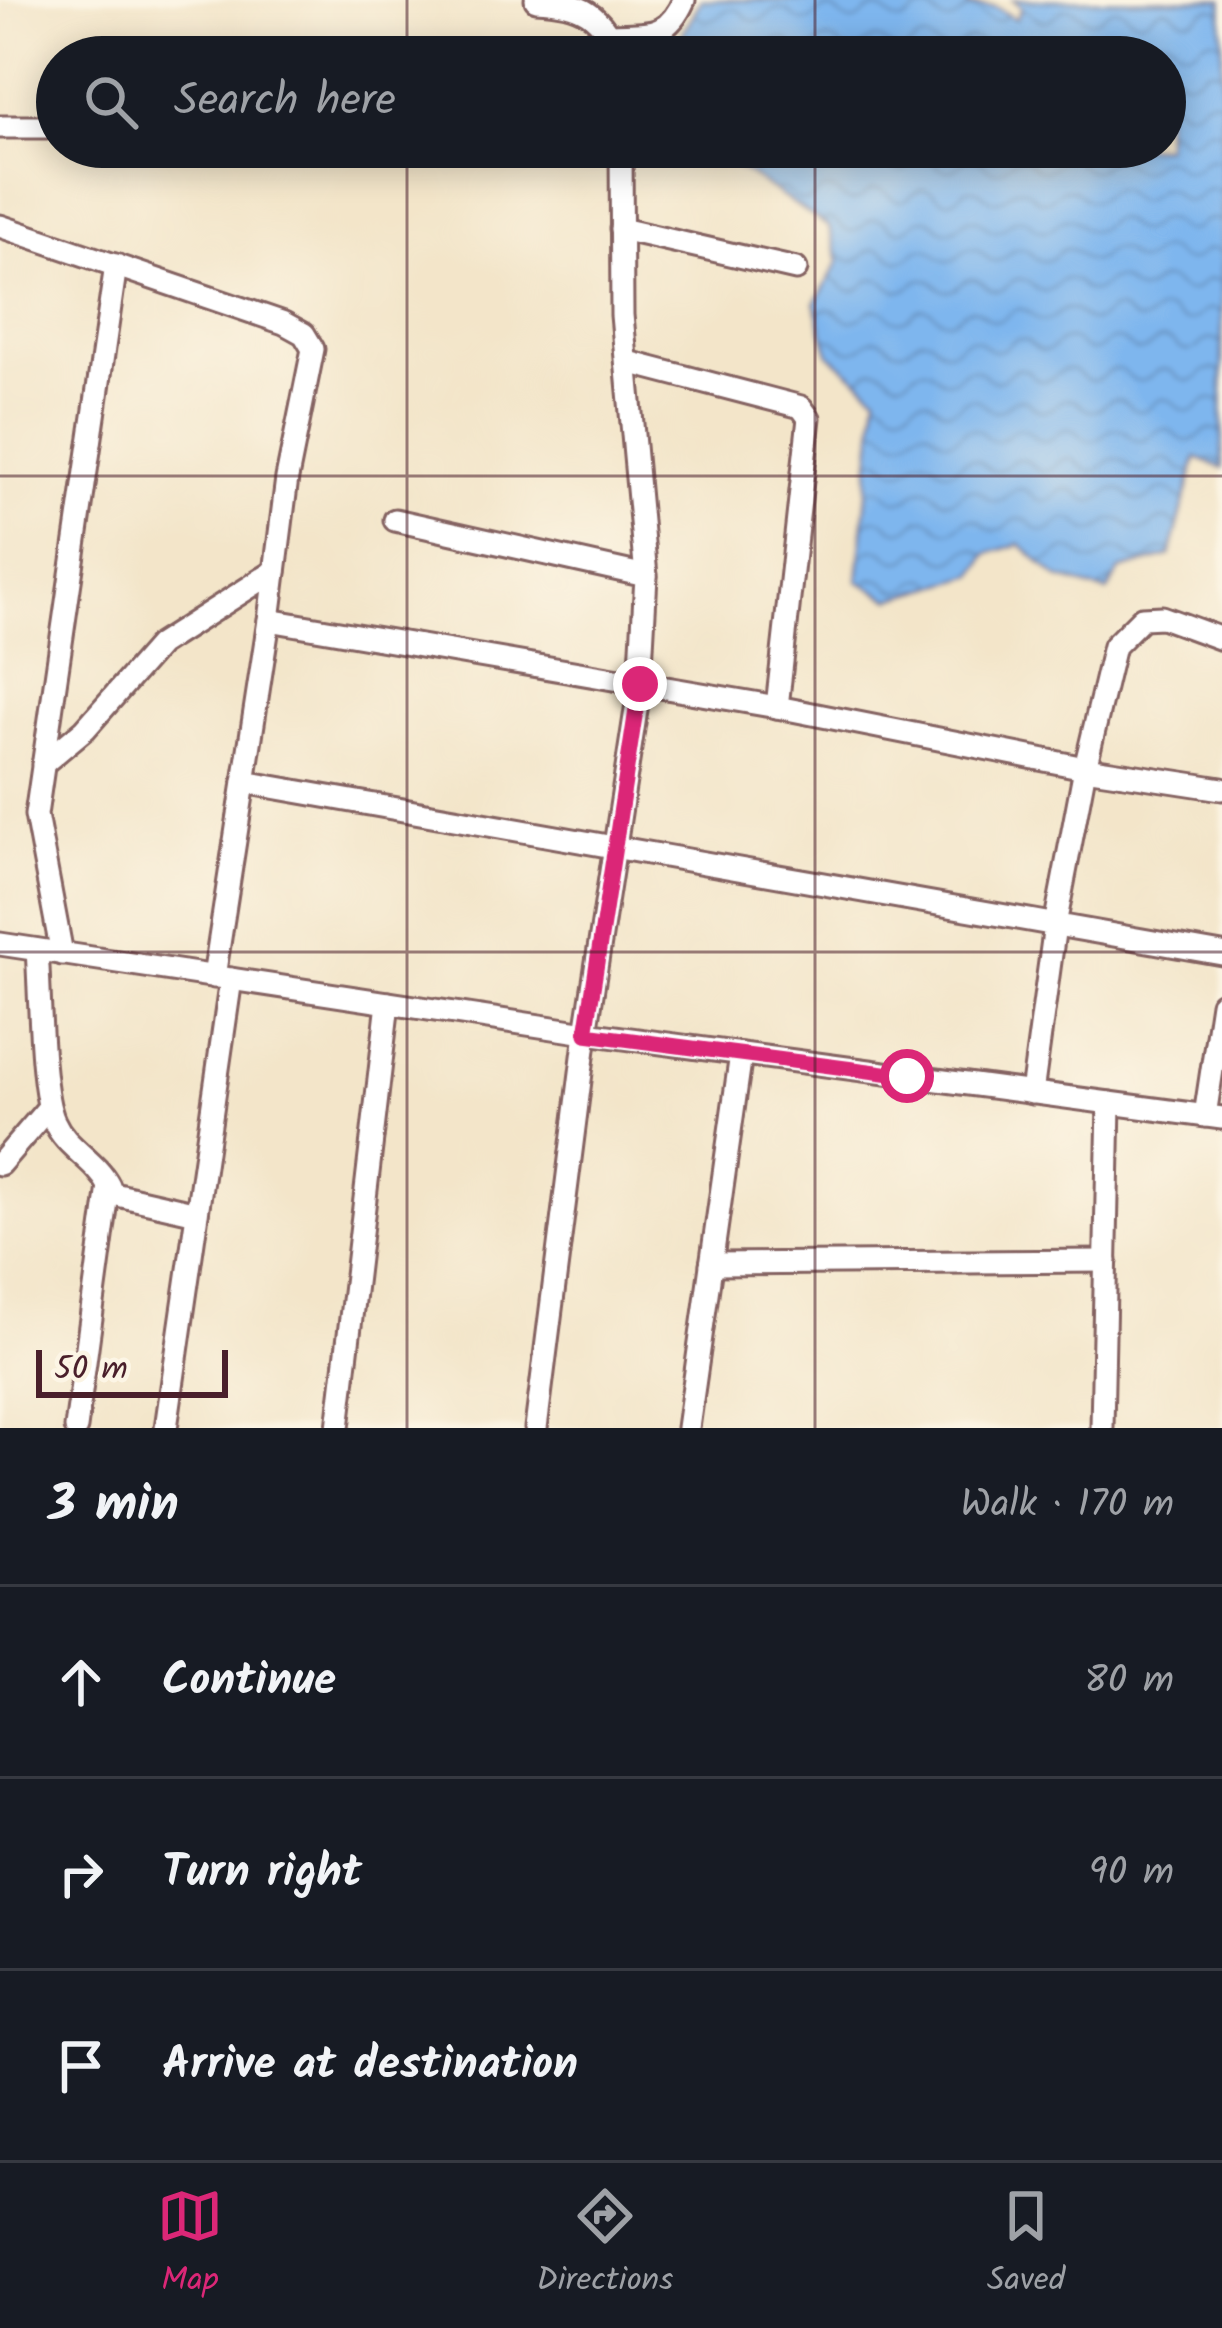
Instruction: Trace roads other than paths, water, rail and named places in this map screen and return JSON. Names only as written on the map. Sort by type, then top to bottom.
[{"type":"street","points":[[536,0],[566,1],[584,10],[610,35],[669,27],[684,0]]},
{"type":"street","points":[[0,127],[36,127]]},
{"type":"street","points":[[536,1428],[586,1034],[640,684],[646,577],[622,315],[621,168]]},
{"type":"street","points":[[0,226],[284,323],[304,334],[314,349],[287,478],[244,782],[197,1213],[166,1428]]},
{"type":"street","points":[[621,229],[796,269]]},
{"type":"street","points":[[62,954],[36,815],[116,265]]},
{"type":"street","points":[[628,362],[801,407],[808,418],[777,706]]},
{"type":"street","points":[[395,520],[646,577]]},
{"type":"street","points":[[44,764],[85,729],[159,645],[275,571]]},
{"type":"street","points":[[1032,1093],[1055,925],[1114,646],[1142,618],[1162,617],[1222,639]]},
{"type":"street","points":[[269,620],[777,706],[1085,768],[1222,789]]},
{"type":"street","points":[[244,782],[1222,954]]},
{"type":"street","points":[[0,944],[586,1034],[1213,1117],[1222,1003]]},
{"type":"street","points":[[37,950],[48,1108],[67,1145],[104,1177],[109,1193],[76,1428]]},
{"type":"street","points":[[338,1428],[388,1003]]},
{"type":"street","points":[[702,1428],[688,1428],[741,1054]]},
{"type":"street","points":[[1102,1428],[1109,1103]]},
{"type":"street","points":[[0,1164],[48,1108]]},
{"type":"street","points":[[109,1193],[197,1213]]},
{"type":"street","points":[[711,1264],[1106,1261]]},
{"type":"water","points":[[701,0],[970,0],[968,6],[995,7],[1016,19],[1022,8],[1013,0],[1222,0],[1222,468],[1196,458],[1170,556],[1120,570],[1107,592],[1058,578],[1020,544],[987,554],[975,575],[891,599],[858,581],[877,395],[829,354],[815,304],[839,261],[829,227],[739,168],[1186,168],[1186,36],[683,33]]}]
